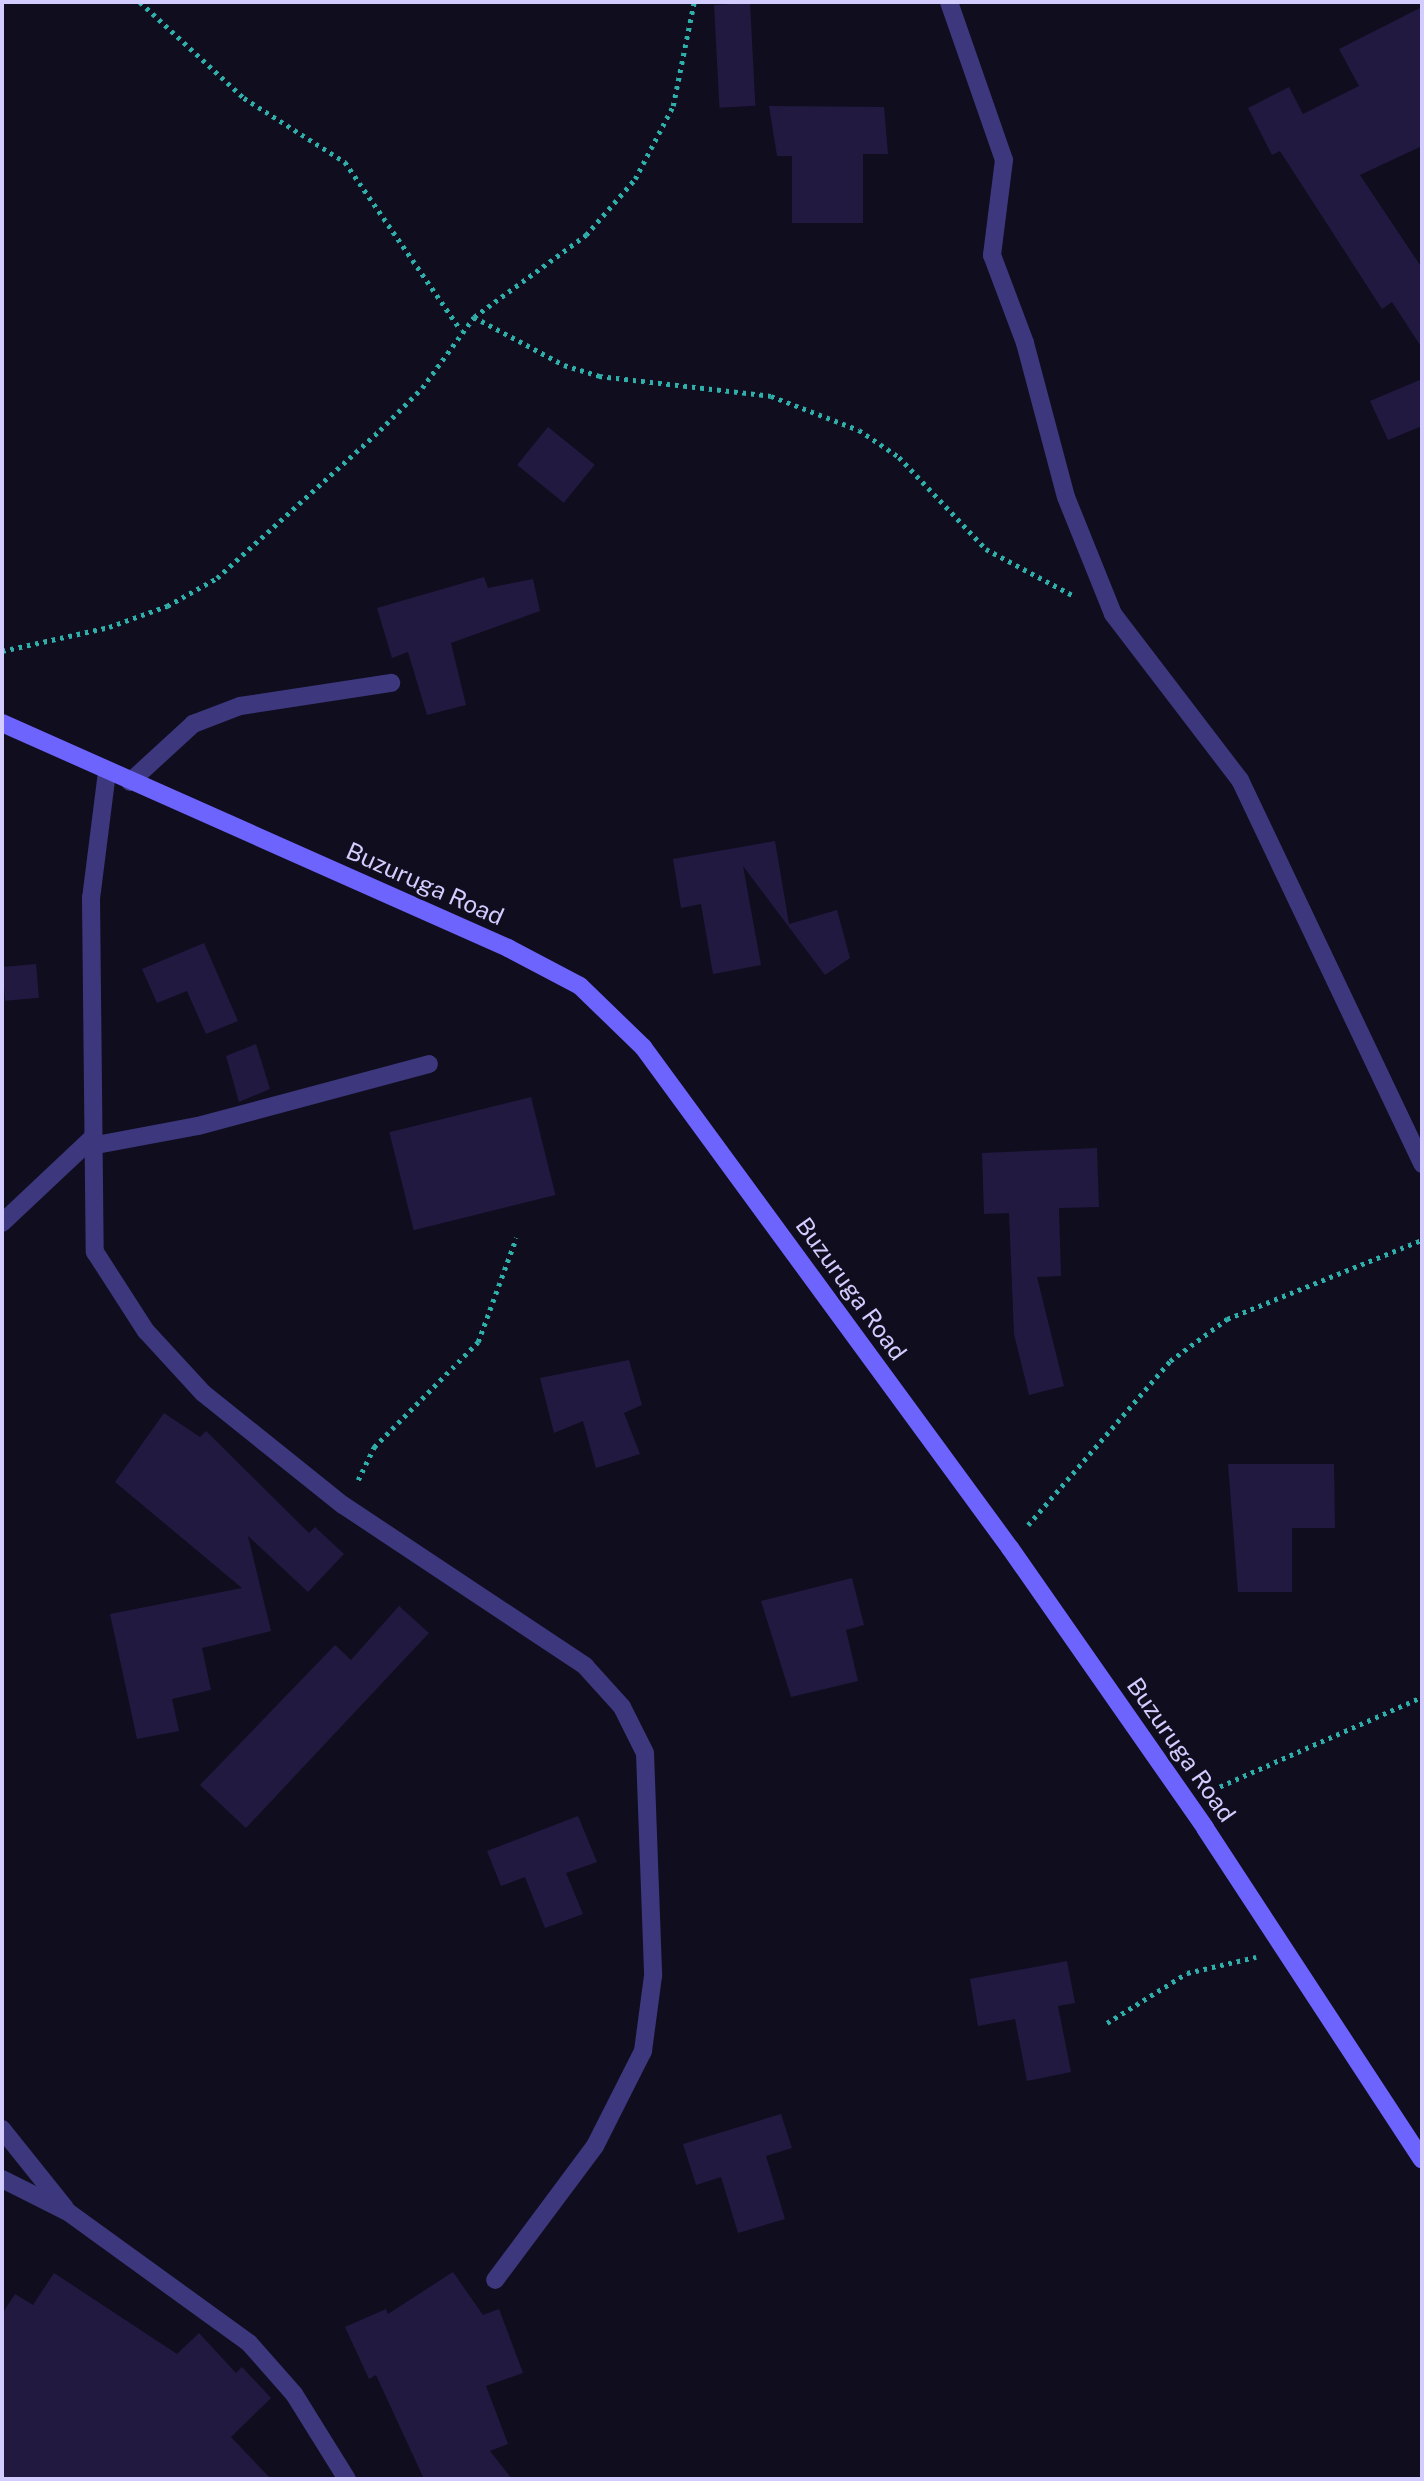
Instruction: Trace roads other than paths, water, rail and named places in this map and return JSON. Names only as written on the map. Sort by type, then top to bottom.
[{"type":"main road","name":"Buzuruga Road","points":[[2,723],[107,772],[451,921],[580,986],[643,1046],[1010,1548],[1288,1951],[1422,2159]]},
{"type":"street","points":[[948,2],[1004,160],[992,255],[1025,343],[1066,497],[1113,614],[1240,780],[1422,1164]]},
{"type":"street","points":[[130,782],[193,724],[229,711],[391,683]]},
{"type":"street","points":[[107,772],[91,898],[91,1142],[95,1252],[146,1331],[213,1401],[343,1505],[585,1666],[622,1707],[645,1754],[653,1976],[643,2051],[595,2146],[495,2280]]},
{"type":"street","points":[[2,1223],[91,1142],[198,1126],[429,1064]]},
{"type":"street","points":[[2,2129],[68,2213]]},
{"type":"street","points":[[2,2179],[68,2213],[249,2343],[293,2393],[347,2479]]}]
